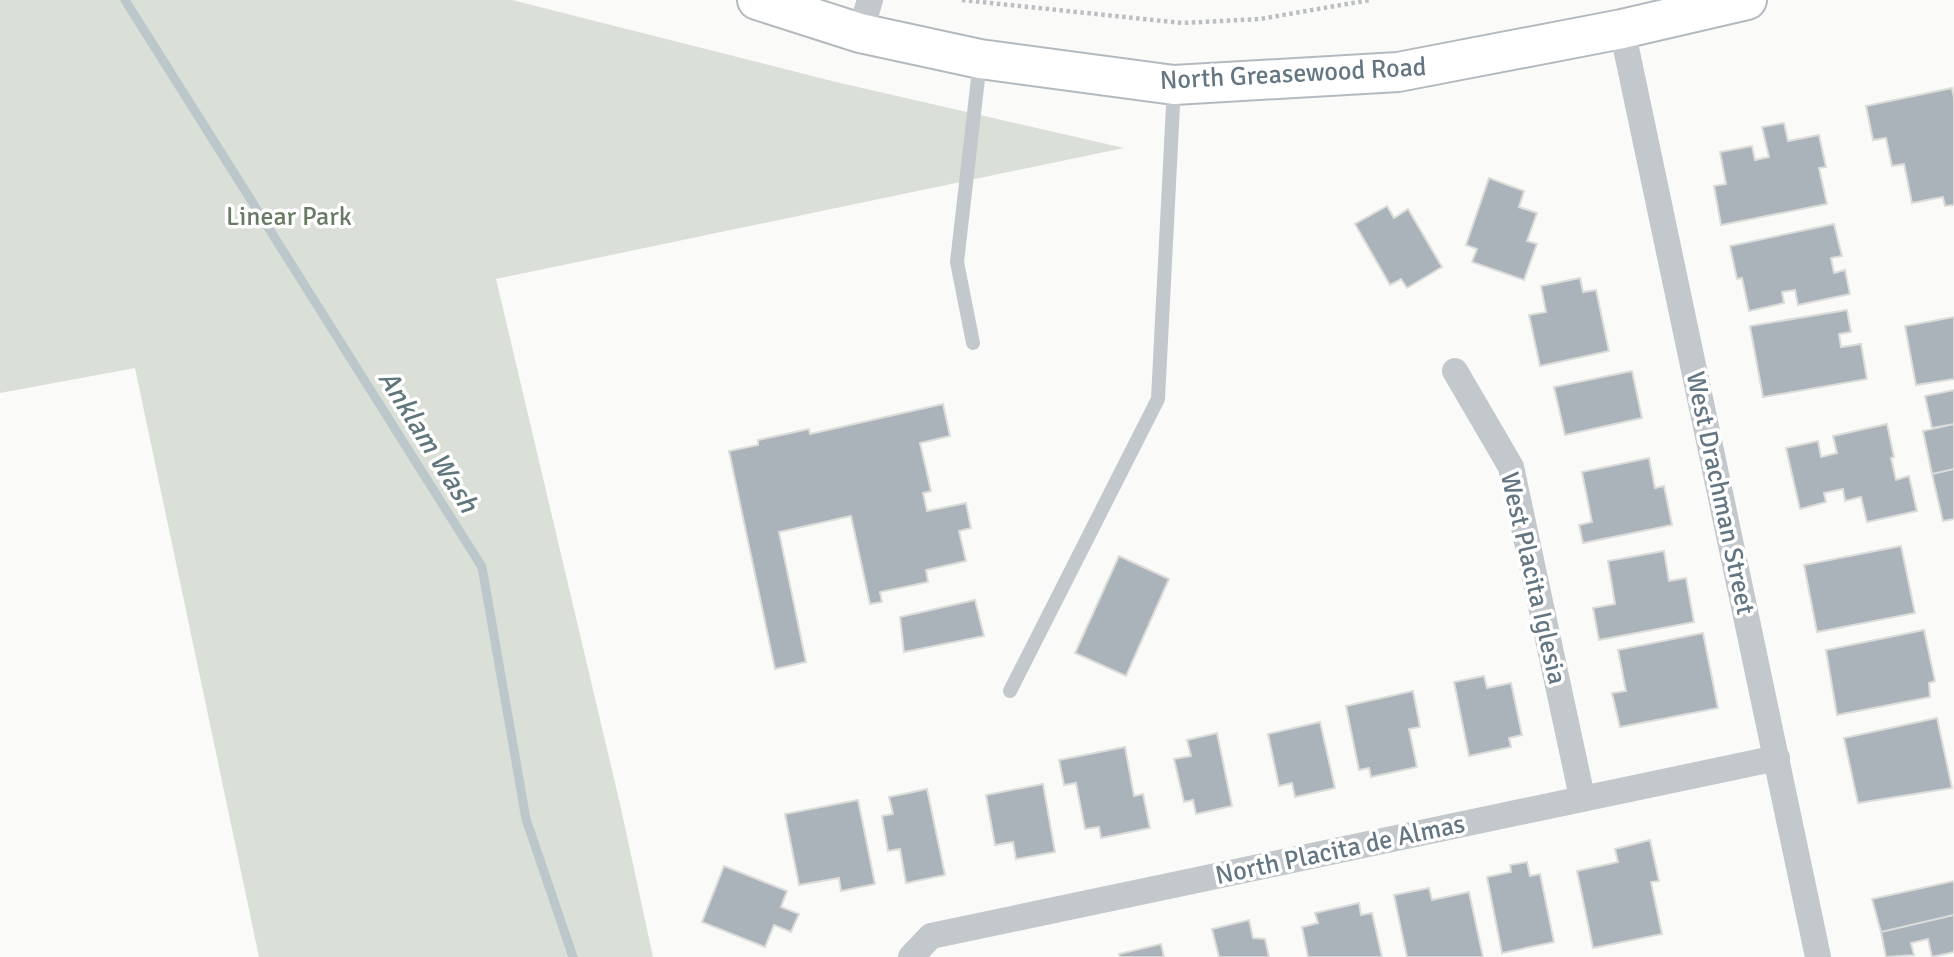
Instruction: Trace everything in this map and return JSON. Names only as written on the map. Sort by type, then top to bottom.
[{"type":"street","name":"North Greasewood Road","points":[[758,0],[865,16],[980,59],[1174,85],[1398,72],[1622,29],[1747,0]]},
{"type":"street","name":"West Drachman Street","points":[[1622,29],[1818,957]]},
{"type":"street","name":"West Placita Iglesia","points":[[1455,371],[1511,467],[1582,797]]},
{"type":"street","name":"North Placita de Almas","points":[[911,957],[931,936],[1777,758]]},
{"type":"lane","points":[[973,343],[957,262],[980,59]]},
{"type":"lane","points":[[1010,691],[1158,399],[1174,85]]},
{"type":"path","points":[[962,0],[1182,23],[1260,19],[1370,0]]},
{"type":"green space","name":"Linear Park","points":[[0,0],[512,0],[836,82],[1124,148],[496,279],[620,804],[653,957],[259,957],[135,368],[0,393]]},
{"type":"building","points":[[1952,88],[1954,205],[1945,206],[1943,197],[1912,203],[1904,164],[1892,166],[1886,138],[1873,140],[1866,106]]},
{"type":"building","points":[[1784,123],[1788,141],[1819,135],[1826,167],[1819,168],[1827,204],[1721,225],[1714,186],[1726,184],[1720,152],[1752,146],[1755,160],[1769,157],[1762,127]]},
{"type":"building","points":[[1489,178],[1524,191],[1519,207],[1537,213],[1527,241],[1537,244],[1524,280],[1472,262],[1477,249],[1466,245]]},
{"type":"building","points":[[1387,206],[1394,218],[1408,209],[1442,267],[1407,288],[1401,279],[1390,285],[1355,224]]},
{"type":"building","points":[[1834,224],[1842,256],[1831,258],[1834,273],[1845,270],[1850,294],[1798,305],[1795,290],[1782,292],[1784,303],[1749,311],[1742,278],[1737,279],[1730,246]]},
{"type":"building","points":[[1580,278],[1583,292],[1596,290],[1609,351],[1540,366],[1529,315],[1546,312],[1541,286]]},
{"type":"building","points":[[1847,310],[1851,332],[1839,334],[1841,347],[1861,344],[1867,379],[1763,397],[1750,326]]},
{"type":"building","points":[[1954,317],[1954,379],[1916,385],[1905,326]]},
{"type":"building","points":[[1632,371],[1642,418],[1565,435],[1554,387]]},
{"type":"building","points":[[1954,390],[1954,424],[1932,428],[1925,396]]},
{"type":"building","points":[[943,404],[950,436],[920,443],[931,491],[923,493],[927,511],[966,503],[971,528],[959,531],[966,561],[926,570],[928,582],[880,592],[882,602],[870,604],[851,516],[779,532],[806,662],[775,669],[729,451],[758,445],[758,440],[809,429],[810,434]]},
{"type":"building","points":[[1887,424],[1896,480],[1909,476],[1917,511],[1867,522],[1861,497],[1845,501],[1843,489],[1824,493],[1826,502],[1800,509],[1786,448],[1818,441],[1821,457],[1837,453],[1833,436]]},
{"type":"building","points":[[1954,424],[1954,469],[1932,474],[1923,431]]},
{"type":"building","points":[[1649,458],[1655,488],[1664,486],[1672,525],[1583,543],[1579,525],[1592,522],[1582,472]]},
{"type":"building","points":[[1954,469],[1954,519],[1943,521],[1932,474]]},
{"type":"building","points":[[1901,546],[1915,613],[1817,632],[1804,565]]},
{"type":"building","points":[[1664,551],[1669,581],[1686,578],[1694,622],[1599,640],[1593,608],[1615,604],[1608,561]]},
{"type":"building","points":[[1119,556],[1169,579],[1126,676],[1075,653]]},
{"type":"building","points":[[975,600],[984,636],[904,652],[900,617]]},
{"type":"building","points":[[1924,630],[1935,681],[1929,683],[1930,697],[1837,715],[1826,650]]},
{"type":"building","points":[[1703,633],[1718,708],[1620,727],[1612,693],[1626,691],[1618,650]]},
{"type":"building","points":[[1484,676],[1487,688],[1511,683],[1522,735],[1509,738],[1511,747],[1469,756],[1454,682]]},
{"type":"building","points":[[1413,691],[1420,727],[1409,729],[1417,767],[1371,777],[1369,768],[1359,770],[1346,706]]},
{"type":"building","points":[[1937,718],[1952,788],[1858,803],[1844,738]]},
{"type":"building","points":[[1320,722],[1335,788],[1295,797],[1292,783],[1279,786],[1268,734]]},
{"type":"building","points":[[1217,733],[1232,806],[1196,814],[1193,800],[1184,802],[1174,759],[1191,756],[1187,740]]},
{"type":"building","points":[[1125,747],[1134,796],[1143,794],[1150,828],[1101,838],[1099,827],[1085,829],[1076,783],[1064,785],[1059,760]]},
{"type":"building","points":[[1043,784],[1055,852],[1016,859],[1013,842],[995,845],[986,795]]},
{"type":"building","points":[[927,789],[945,875],[906,883],[900,849],[888,851],[882,816],[893,814],[889,797]]},
{"type":"building","points":[[858,800],[875,884],[841,891],[839,878],[799,885],[785,814]]},
{"type":"building","points":[[1650,840],[1659,881],[1651,882],[1662,934],[1593,948],[1577,871],[1618,862],[1615,849]]},
{"type":"building","points":[[1527,862],[1530,876],[1540,874],[1554,942],[1502,953],[1487,877],[1511,872],[1510,865]]},
{"type":"building","points":[[724,866],[787,891],[781,907],[799,914],[791,932],[774,925],[765,947],[702,922]]},
{"type":"building","points":[[1954,881],[1954,915],[1881,932],[1872,899]]},
{"type":"building","points":[[1429,888],[1432,900],[1469,892],[1483,957],[1407,957],[1394,895]]},
{"type":"building","points":[[1359,903],[1361,915],[1372,913],[1382,957],[1308,957],[1302,927],[1318,923],[1315,913]]},
{"type":"building","points":[[1954,915],[1954,952],[1932,957],[1928,939],[1911,943],[1914,955],[1886,957],[1881,932]]},
{"type":"building","points":[[1249,920],[1253,938],[1265,939],[1269,957],[1219,957],[1212,929]]},
{"type":"building","points":[[1161,944],[1164,957],[1120,957],[1119,954]]},
{"type":"waterway","name":"Anklam Wash","points":[[125,0],[482,567],[526,819],[573,957]]}]
